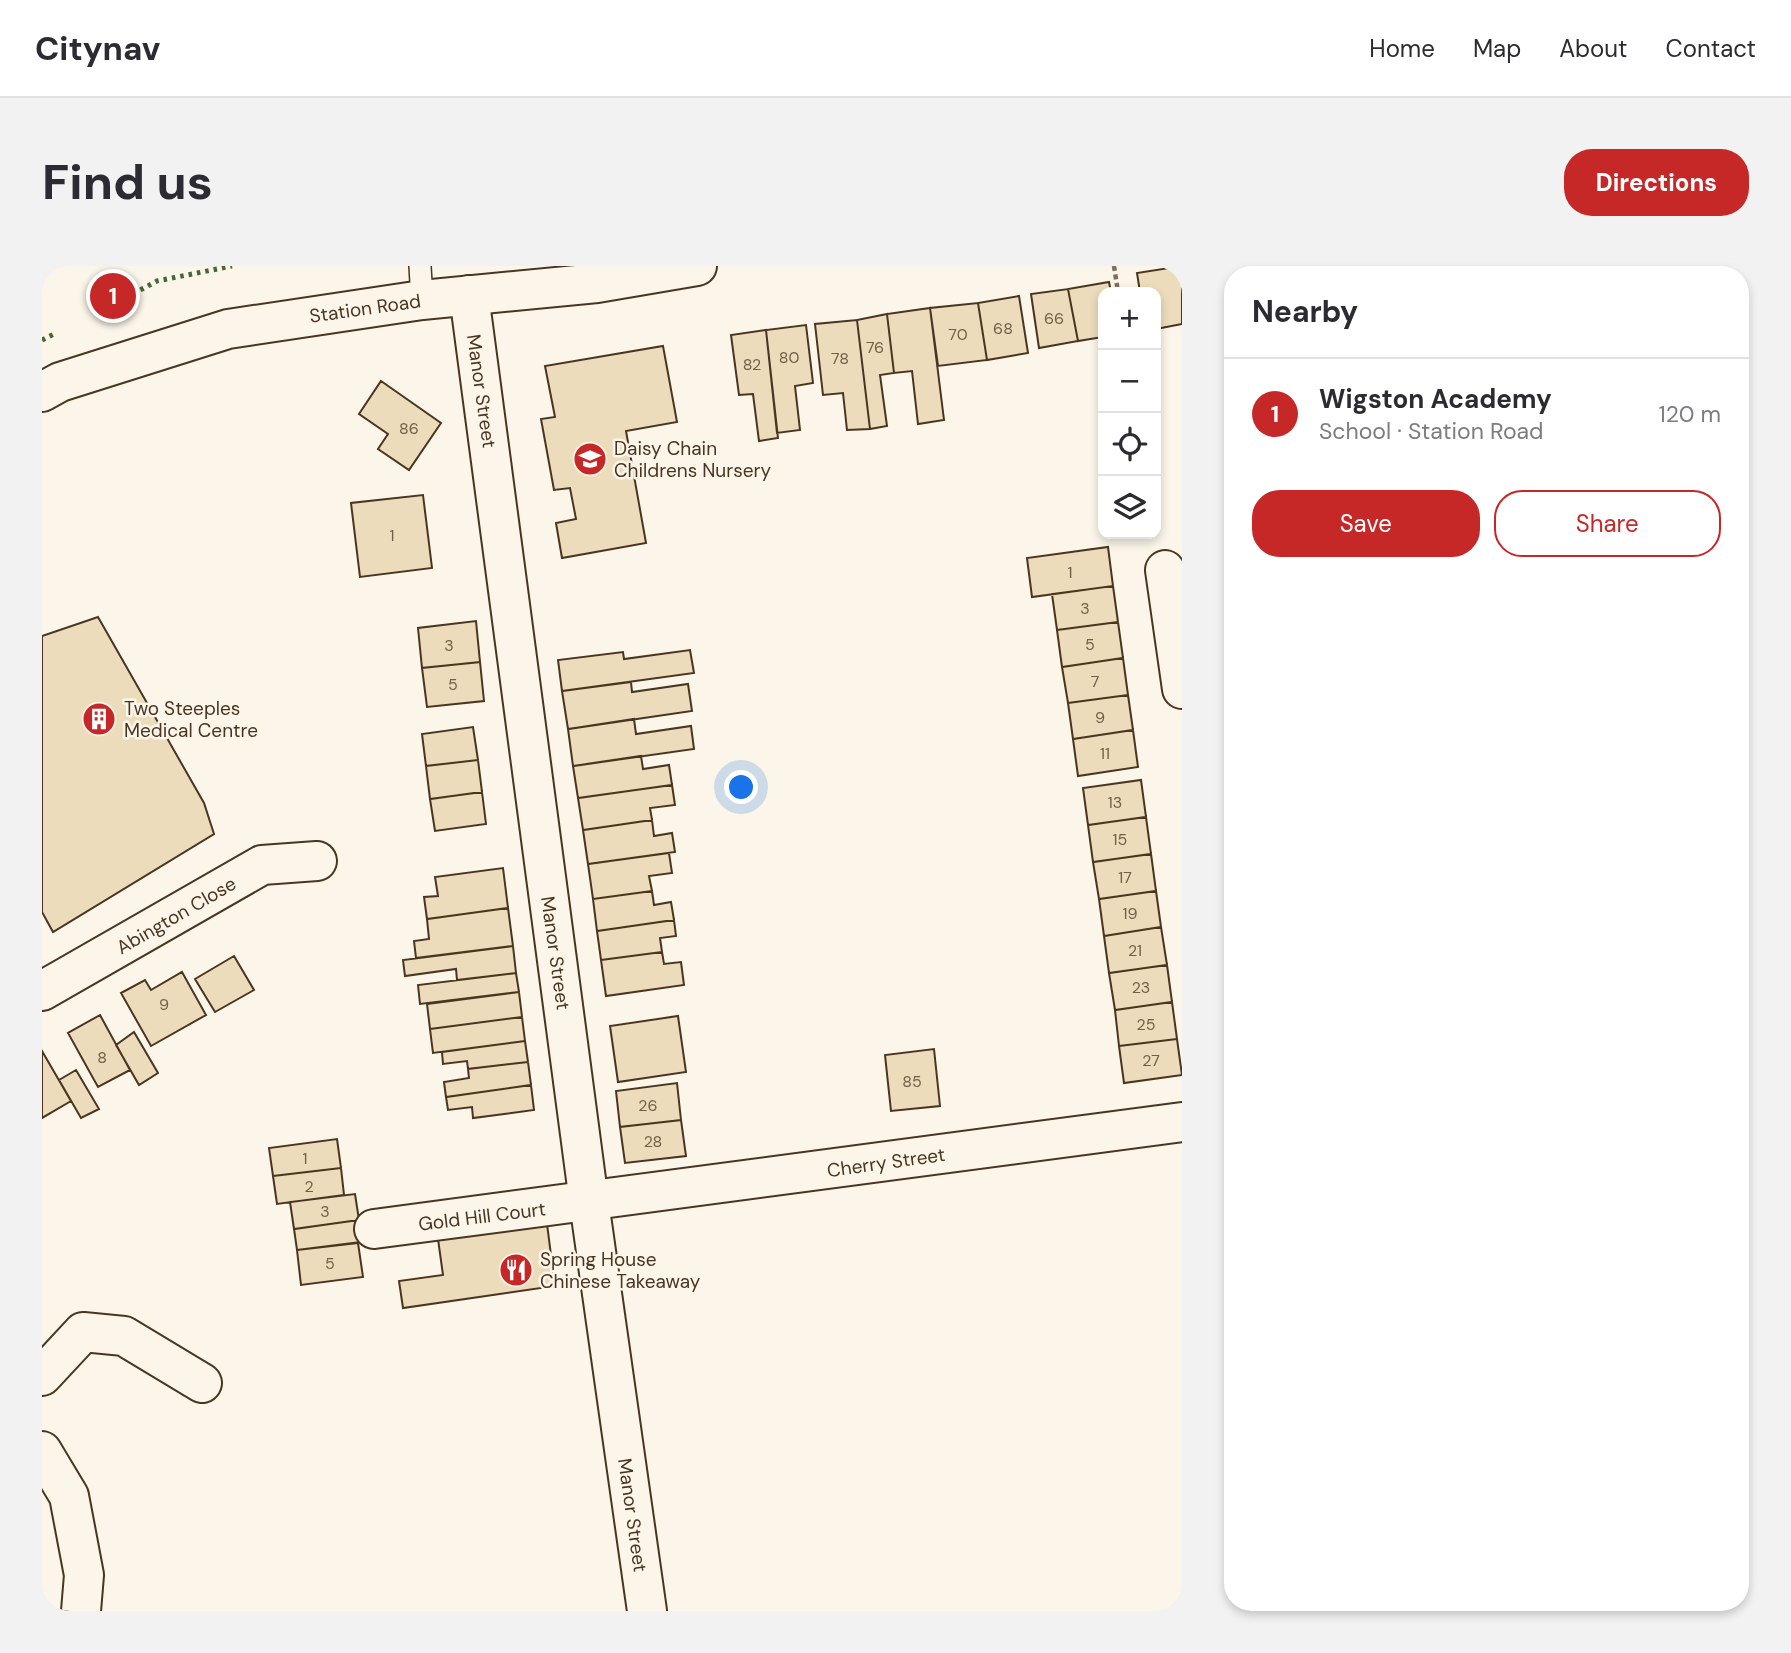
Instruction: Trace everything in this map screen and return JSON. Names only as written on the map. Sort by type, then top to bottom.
[{"type":"street","name":"Station Road","points":[[42,392],[60,382],[228,329],[421,283],[469,295],[597,283],[697,266]]},
{"type":"street","name":"Manor Street","points":[[469,295],[589,1202],[647,1611]]},
{"type":"street","points":[[1166,570],[1182,689]]},
{"type":"street","name":"Abington Close","points":[[42,991],[262,865],[317,861]]},
{"type":"street","name":"Cherry Street","points":[[589,1202],[1182,1122]]},
{"type":"street","name":"Gold Hill Court","points":[[374,1229],[589,1202]]},
{"type":"street","points":[[42,1376],[83,1332],[124,1336],[202,1383]]},
{"type":"street","points":[[42,1451],[69,1496],[84,1575],[82,1611]]},
{"type":"path","points":[[1114,266],[1117,287]]},
{"type":"building","points":[[1182,266],[1182,324],[1161,328],[1161,287],[1139,287],[1137,273]]},
{"type":"building","points":[[1109,282],[1110,287],[1098,287],[1098,338],[1078,341],[1068,289]]},
{"type":"building","points":[[1068,289],[1078,341],[1039,348],[1031,294]]},
{"type":"building","points":[[1019,296],[1028,353],[987,360],[978,303]]},
{"type":"building","points":[[978,303],[987,360],[938,366],[930,308]]},
{"type":"building","points":[[930,308],[944,420],[918,424],[912,371],[894,373],[887,314]]},
{"type":"building","points":[[887,314],[894,373],[880,375],[887,426],[870,429],[857,320]]},
{"type":"building","points":[[857,320],[870,429],[847,430],[843,393],[823,395],[815,324]]},
{"type":"building","points":[[806,325],[813,383],[795,386],[800,430],[777,433],[766,330]]},
{"type":"building","points":[[766,330],[778,438],[759,441],[753,394],[739,395],[731,335]]},
{"type":"building","name":"Daisy Chain Childrens Nursery","points":[[663,346],[677,422],[626,431],[646,543],[562,558],[556,523],[576,519],[570,488],[554,490],[541,419],[555,417],[545,366]]},
{"type":"building","points":[[381,381],[441,423],[409,470],[378,449],[388,434],[359,414]]},
{"type":"building","points":[[423,495],[432,568],[360,577],[351,503]]},
{"type":"building","points":[[1108,547],[1113,586],[1032,597],[1027,558]]},
{"type":"building","points":[[1113,586],[1118,622],[1057,630],[1052,594]]},
{"type":"building","name":"Two Steeples Medical Centre","points":[[98,617],[204,803],[214,834],[53,932],[42,912],[42,636]]},
{"type":"building","points":[[476,621],[480,662],[422,668],[418,628]]},
{"type":"building","points":[[1118,622],[1123,658],[1062,667],[1057,630]]},
{"type":"building","points":[[690,650],[694,673],[562,691],[558,660],[623,652],[624,659]]},
{"type":"building","points":[[1123,658],[1128,695],[1068,703],[1062,667]]},
{"type":"building","points":[[480,662],[484,701],[427,707],[422,668]]},
{"type":"building","points":[[631,682],[632,692],[688,684],[692,711],[568,729],[562,691]]},
{"type":"building","points":[[1128,695],[1133,730],[1073,739],[1068,703]]},
{"type":"building","points":[[634,719],[636,734],[691,726],[694,749],[573,766],[568,729]]},
{"type":"building","points":[[473,727],[478,760],[426,766],[422,734]]},
{"type":"building","points":[[1133,730],[1138,767],[1078,776],[1073,739]]},
{"type":"building","points":[[641,756],[643,769],[669,765],[672,785],[578,798],[573,766]]},
{"type":"building","points":[[478,760],[482,792],[430,799],[426,766]]},
{"type":"building","points":[[1141,780],[1146,817],[1088,825],[1083,788]]},
{"type":"building","points":[[672,785],[675,805],[650,808],[652,820],[583,830],[578,798]]},
{"type":"building","points":[[482,792],[486,824],[435,831],[430,799]]},
{"type":"building","points":[[1146,817],[1151,854],[1093,862],[1088,825]]},
{"type":"building","points":[[652,820],[654,836],[672,833],[675,852],[588,864],[583,830]]},
{"type":"building","points":[[669,853],[672,873],[649,876],[652,891],[593,899],[588,864]]},
{"type":"building","points":[[1151,854],[1156,891],[1099,899],[1093,862]]},
{"type":"building","points":[[503,868],[508,908],[427,919],[424,897],[438,896],[435,877]]},
{"type":"building","points":[[652,891],[654,905],[671,902],[674,920],[597,931],[593,899]]},
{"type":"building","points":[[1156,891],[1161,927],[1104,936],[1099,899]]},
{"type":"building","points":[[508,908],[513,946],[416,958],[414,941],[429,939],[427,919]]},
{"type":"building","points":[[674,920],[676,936],[660,938],[662,952],[601,960],[597,931]]},
{"type":"building","points":[[1161,927],[1167,965],[1109,973],[1104,936]]},
{"type":"building","points":[[513,946],[516,973],[457,980],[456,969],[405,976],[403,960]]},
{"type":"building","points":[[662,952],[664,964],[681,962],[684,985],[606,996],[601,960]]},
{"type":"building","points":[[234,956],[254,990],[215,1012],[195,979]]},
{"type":"building","points":[[1167,965],[1172,1002],[1115,1010],[1109,973]]},
{"type":"building","points":[[182,972],[206,1015],[151,1046],[121,993],[145,980],[151,990]]},
{"type":"building","points":[[516,973],[519,992],[420,1004],[418,985]]},
{"type":"building","points":[[519,992],[522,1017],[430,1029],[427,1004]]},
{"type":"building","points":[[1172,1002],[1177,1039],[1119,1046],[1115,1010]]},
{"type":"building","points":[[100,1015],[130,1070],[98,1087],[68,1033]]},
{"type":"building","points":[[678,1016],[686,1072],[618,1082],[610,1026]]},
{"type":"building","points":[[522,1017],[525,1041],[433,1053],[430,1029]]},
{"type":"building","points":[[134,1032],[158,1073],[139,1085],[116,1045]]},
{"type":"building","points":[[1177,1039],[1182,1075],[1124,1083],[1119,1046]]},
{"type":"building","points":[[525,1041],[528,1062],[468,1069],[467,1061],[443,1064],[442,1052]]},
{"type":"building","points":[[934,1049],[940,1106],[891,1111],[885,1055]]},
{"type":"building","points":[[42,1051],[71,1101],[42,1118]]},
{"type":"building","points":[[528,1062],[531,1085],[446,1097],[444,1082],[469,1078],[468,1069]]},
{"type":"building","points":[[76,1070],[99,1109],[81,1118],[59,1080]]},
{"type":"building","points":[[677,1083],[681,1120],[620,1127],[616,1091]]},
{"type":"building","points":[[531,1085],[534,1110],[473,1118],[472,1107],[448,1110],[446,1097]]},
{"type":"building","points":[[681,1120],[686,1156],[625,1163],[620,1127]]},
{"type":"building","points":[[337,1139],[341,1168],[273,1176],[269,1148]]},
{"type":"building","points":[[341,1168],[344,1195],[277,1204],[273,1176]]},
{"type":"building","points":[[355,1194],[359,1220],[294,1229],[290,1202]]},
{"type":"building","points":[[359,1220],[361,1242],[297,1250],[294,1229]]},
{"type":"building","points":[[547,1224],[555,1286],[403,1308],[399,1281],[443,1275],[438,1239]]},
{"type":"building","points":[[358,1243],[363,1277],[301,1285],[297,1250]]},
{"type":"hedge","points":[[103,310],[157,281],[232,266]]},
{"type":"hedge","points":[[42,340],[56,333]]},
{"type":"place","name":"Wigston Academy","points":[[113,296]]},
{"type":"place","name":"Daisy Chain Childrens Nursery","points":[[590,459]]},
{"type":"place","name":"Two Steeples Medical Centre","points":[[99,719]]},
{"type":"place","name":"Spring House Chinese Takeaway","points":[[516,1270]]}]
